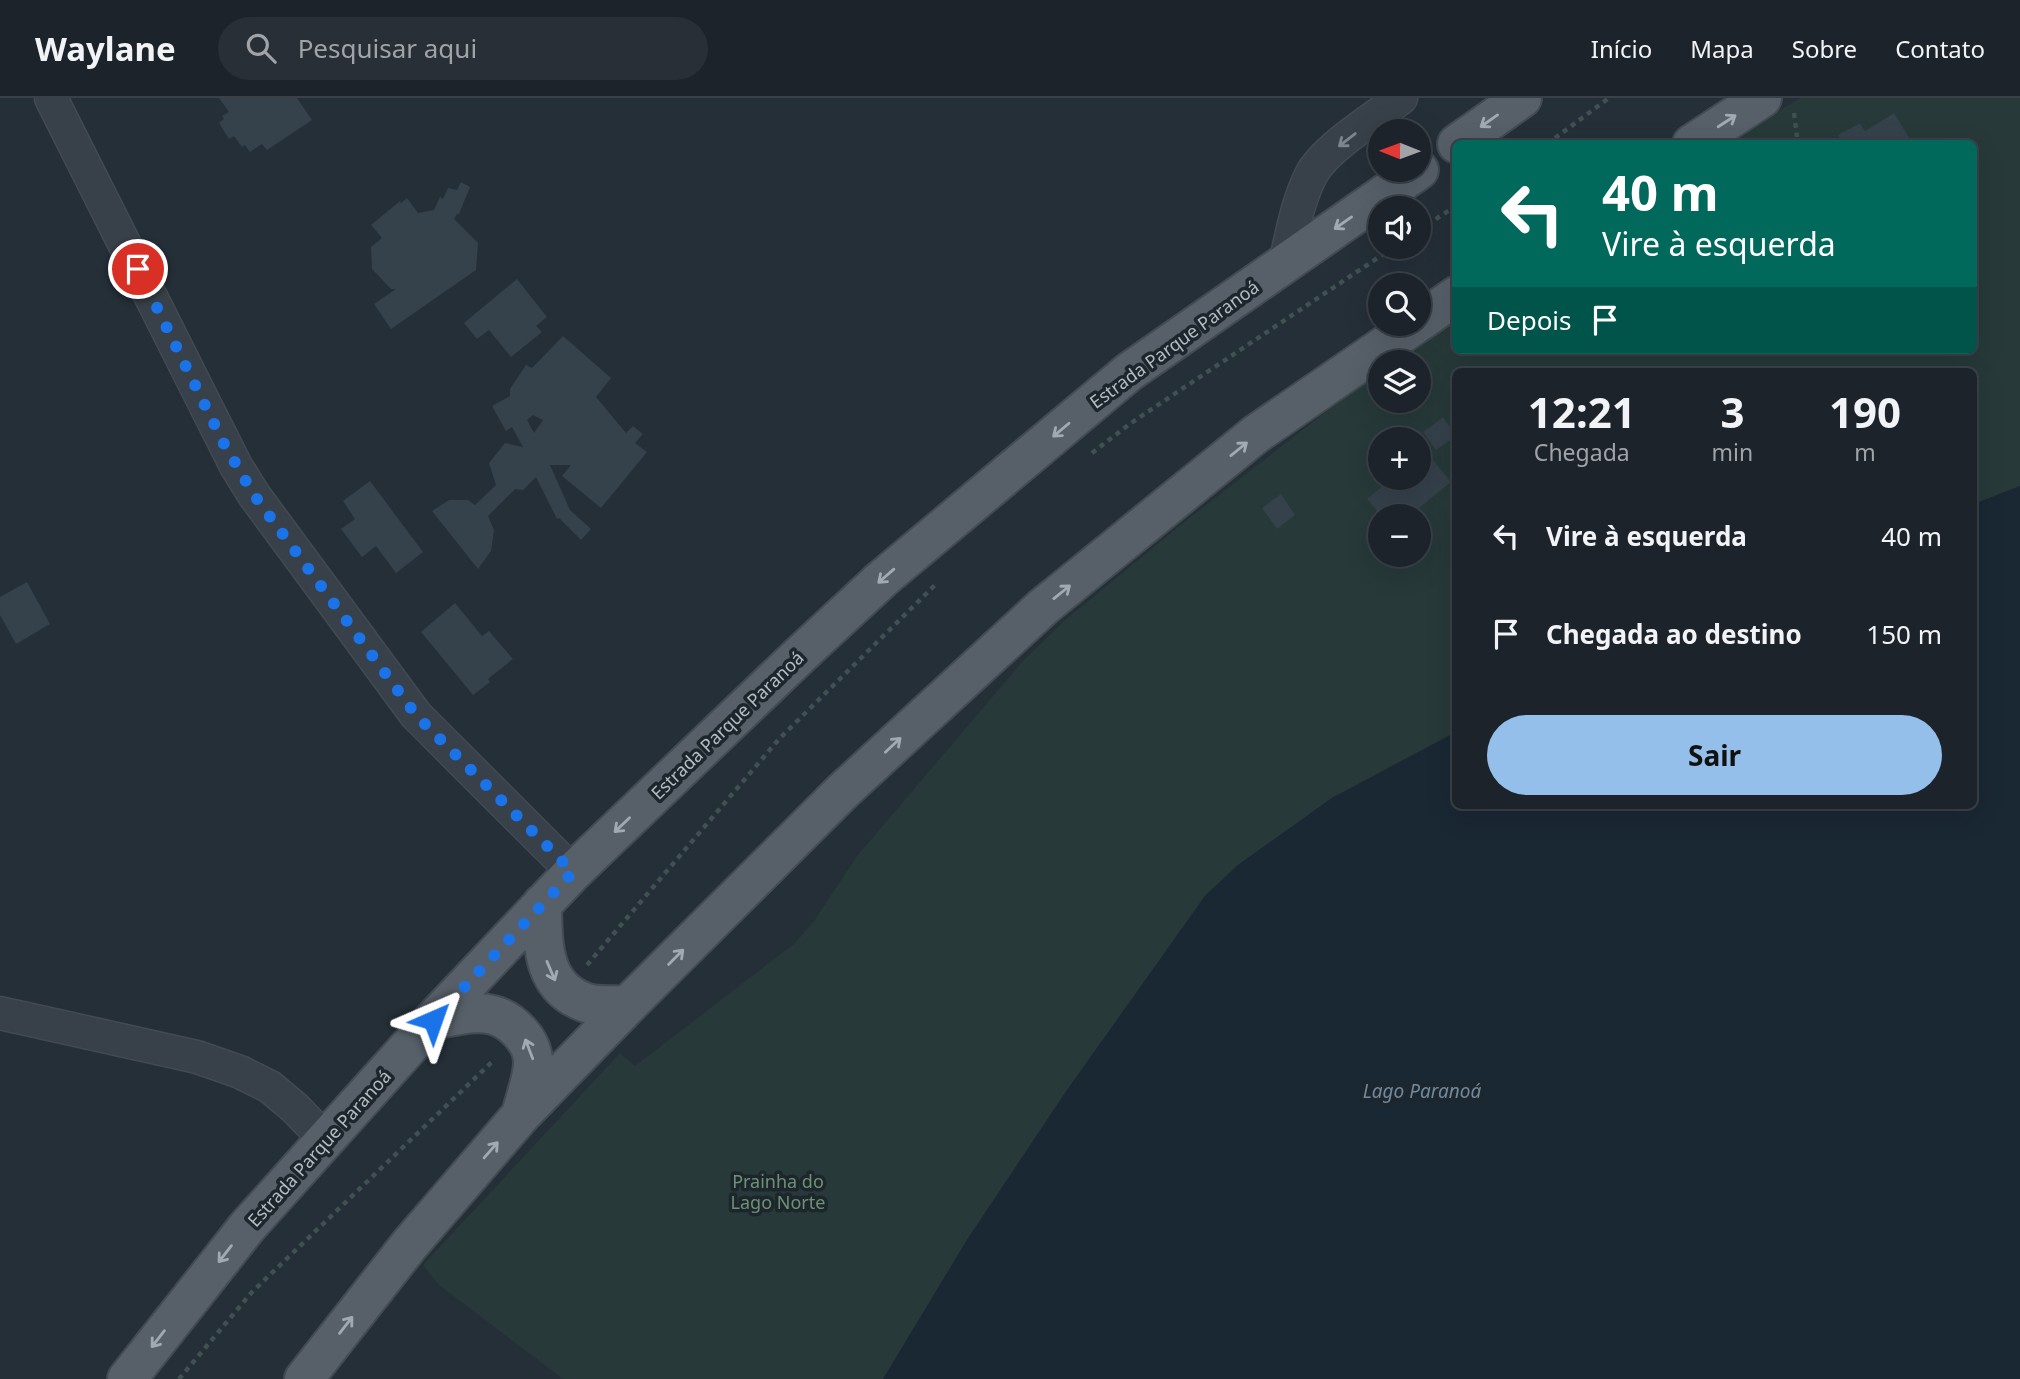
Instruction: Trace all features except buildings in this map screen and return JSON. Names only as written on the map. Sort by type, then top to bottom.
[{"type":"main road","name":"Estrada Parque Paranoá","points":[[1462,140],[1522,98]]},
{"type":"main road","points":[[1698,140],[1762,98]]},
{"type":"main road","name":"Estrada Parque Paranoá","points":[[1432,161],[1452,147]]},
{"type":"main road","name":"Estrada Parque Paranoá","points":[[127,1379],[247,1227],[433,1020],[542,904],[882,579],[1129,372],[1402,182]]},
{"type":"main road","points":[[1431,314],[1452,299]]},
{"type":"main road","points":[[304,1379],[410,1244],[522,1115],[628,1005],[843,791],[1043,607],[1256,434],[1399,336]]},
{"type":"main road","points":[[542,904],[543,951],[555,981],[565,992],[586,1003],[628,1005]]},
{"type":"main road","points":[[433,1020],[468,1014],[493,1015],[521,1034],[530,1045],[533,1062],[522,1115]]},
{"type":"street","points":[[51,98],[223,442],[254,495],[416,715],[573,872]]},
{"type":"street","points":[[1284,264],[1295,219],[1311,174],[1325,156],[1401,98]]},
{"type":"street","points":[[0,1013],[197,1057],[240,1072],[270,1087],[326,1140]]},
{"type":"path","points":[[1552,140],[1609,98]]},
{"type":"path","points":[[1431,222],[1452,209]]},
{"type":"path","points":[[1088,457],[1130,423],[1376,259]]},
{"type":"path","points":[[565,992],[779,739],[942,579]]},
{"type":"path","points":[[179,1379],[252,1292],[521,1034]]},
{"type":"green space","name":"Prainha do Lago Norte","points":[[1800,98],[2020,98],[2020,486],[1977,503],[1977,368],[1452,368],[1452,734],[1332,798],[1238,865],[1205,896],[1065,1093],[967,1240],[883,1379],[563,1379],[439,1285],[423,1265],[620,1053],[635,1066],[795,943],[814,921],[857,856],[1023,661],[1065,620],[1193,515],[1368,379],[1368,413],[1431,413],[1431,350],[1408,350],[1452,322],[1452,354],[1977,354],[1977,140],[1732,140]]},
{"type":"water","name":"Lago Paranoá","points":[[2020,486],[2020,1379],[883,1379],[967,1240],[1065,1093],[1205,896],[1238,865],[1332,798],[1452,734],[1452,809],[1977,809],[1977,503]]},
{"type":"route","points":[[138,269],[223,442],[254,495],[416,715],[449,751],[573,872],[433,1020]]}]
